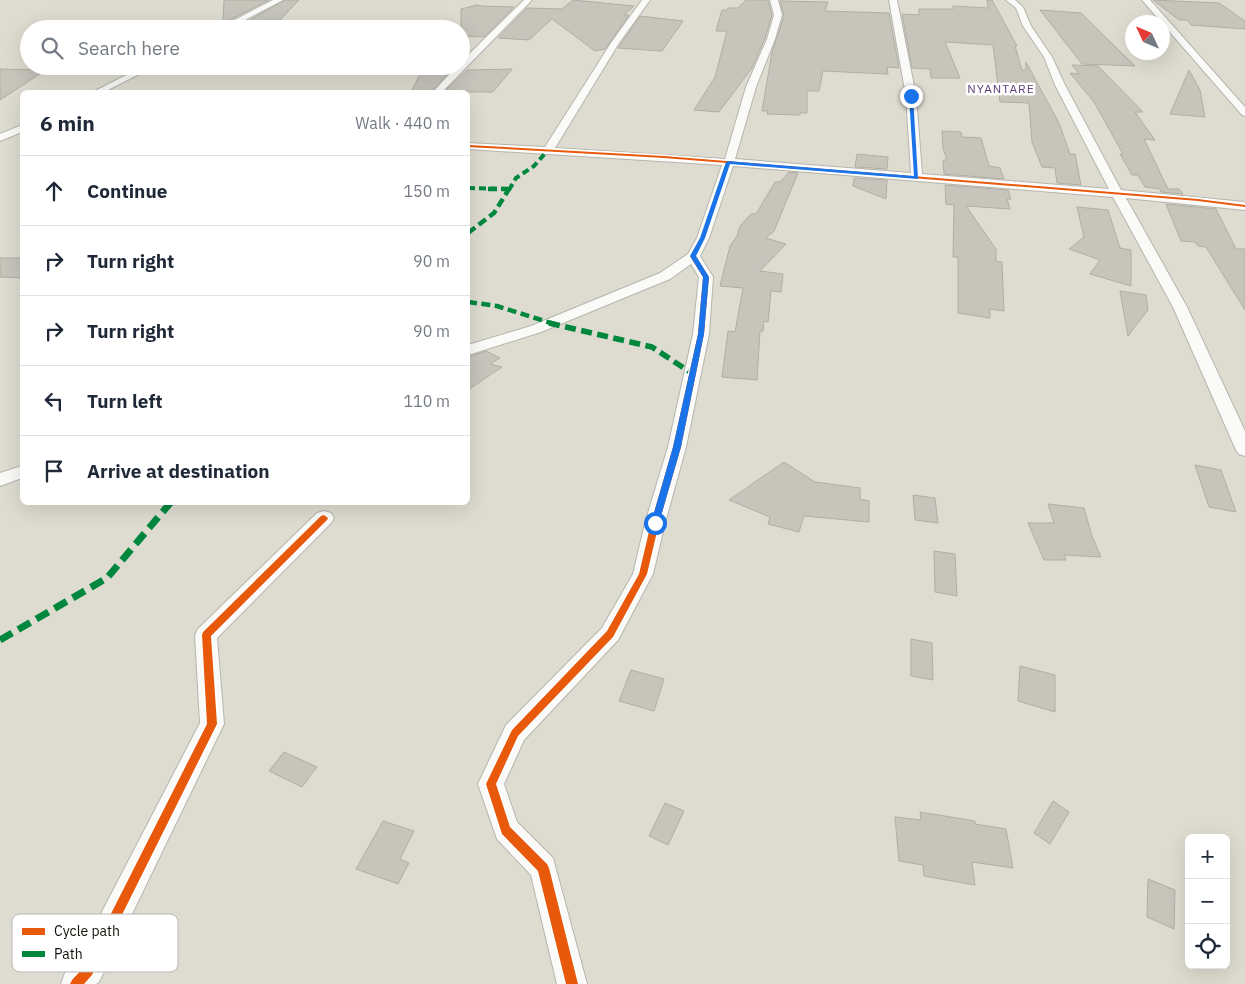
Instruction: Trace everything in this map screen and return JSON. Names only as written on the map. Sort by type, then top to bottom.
[{"type":"street","points":[[239,20],[279,0]]},
{"type":"street","points":[[470,59],[528,0]]},
{"type":"street","points":[[548,150],[615,43],[646,0]]},
{"type":"street","points":[[470,349],[550,324],[665,276],[693,256],[703,238],[751,87],[771,39],[778,15],[774,0]]},
{"type":"street","points":[[893,0],[911,96],[917,178]]},
{"type":"street","points":[[1010,0],[1019,7],[1027,26],[1048,56],[1060,85],[1117,193],[1180,306],[1244,446]]},
{"type":"street","points":[[1146,0],[1167,27],[1245,113]]},
{"type":"street","points":[[102,90],[133,75]]},
{"type":"street","points":[[439,90],[454,75]]},
{"type":"street","points":[[0,138],[20,129]]},
{"type":"street","points":[[470,146],[728,162],[1117,193],[1245,206]]},
{"type":"street","points":[[572,984],[543,868],[506,830],[491,784],[515,733],[610,634],[643,574],[655,523],[677,447],[701,334],[706,277],[693,256]]},
{"type":"street","points":[[0,480],[20,473]]},
{"type":"street","points":[[117,914],[212,724],[206,635],[324,518]]},
{"type":"street","points":[[76,984],[87,972]]},
{"type":"building","points":[[224,0],[269,0],[230,20],[223,20]]},
{"type":"building","points":[[285,0],[299,0],[280,20],[250,20]]},
{"type":"building","points":[[573,0],[634,6],[624,15],[629,15],[605,49],[595,51],[552,19],[529,40],[498,38],[527,8],[562,9]]},
{"type":"building","points":[[746,0],[768,0],[772,15],[765,38],[752,68],[719,112],[694,110],[715,77],[727,31],[716,31],[722,10],[738,8]]},
{"type":"building","points":[[987,0],[992,0],[1017,46],[1015,46],[1022,70],[1026,70],[1026,62],[1059,123],[1070,154],[1075,154],[1081,185],[1057,183],[1055,168],[1042,167],[1032,142],[1029,103],[1000,102],[993,45],[945,42],[960,78],[931,78],[930,69],[912,68],[902,14],[919,15],[919,9],[953,9],[953,6],[988,8]]},
{"type":"building","points":[[1153,0],[1219,3],[1245,21],[1245,29],[1191,25],[1187,20],[1179,20]]},
{"type":"building","points":[[780,1],[828,2],[825,11],[889,13],[899,68],[887,67],[888,74],[823,71],[819,91],[807,91],[807,113],[800,113],[800,115],[767,114],[768,111],[762,111],[772,52],[784,16]]},
{"type":"building","points":[[477,5],[514,7],[484,37],[470,36],[470,20],[461,20],[461,9]]},
{"type":"building","points":[[1040,10],[1081,13],[1125,56],[1125,60],[1129,60],[1135,66],[1082,64]]},
{"type":"building","points":[[640,16],[683,21],[662,51],[618,48]]},
{"type":"building","points":[[1072,65],[1098,66],[1143,112],[1135,112],[1155,140],[1144,139],[1168,189],[1179,189],[1183,194],[1161,192],[1160,189],[1145,187],[1138,175],[1132,175],[1120,154],[1123,154],[1094,102],[1070,73],[1079,74]]},
{"type":"building","points":[[0,69],[20,69],[20,75],[38,75],[0,100]]},
{"type":"building","points":[[512,69],[493,92],[446,90],[462,75],[470,75],[470,70]]},
{"type":"building","points":[[1189,70],[1200,90],[1205,117],[1170,114]]},
{"type":"building","points":[[420,75],[446,75],[433,90],[412,90]]},
{"type":"building","points":[[942,131],[961,132],[962,137],[981,138],[989,166],[1000,168],[1004,179],[944,174],[943,160],[947,160],[943,148]]},
{"type":"building","points":[[857,154],[888,157],[887,169],[855,167]]},
{"type":"building","points":[[789,172],[798,173],[774,231],[766,238],[786,244],[760,271],[783,274],[781,292],[771,291],[768,322],[764,321],[763,331],[760,331],[757,380],[722,377],[728,331],[735,332],[743,288],[720,286],[730,246],[737,236],[740,226],[751,214],[756,214],[775,182],[780,182]]},
{"type":"building","points":[[854,178],[887,180],[886,199],[853,186]]},
{"type":"building","points":[[945,185],[1008,190],[1011,199],[1007,199],[1010,209],[966,206],[996,249],[996,261],[1002,262],[1004,311],[990,309],[990,318],[958,313],[958,257],[953,257],[954,205],[946,204]]},
{"type":"building","points":[[1166,204],[1216,209],[1236,249],[1245,249],[1245,310],[1206,247],[1198,246],[1195,242],[1181,241]]},
{"type":"building","points":[[1077,207],[1108,210],[1120,248],[1131,250],[1131,286],[1090,274],[1100,260],[1069,249],[1084,237]]},
{"type":"building","points":[[0,258],[20,258],[20,278],[0,277]]},
{"type":"building","points":[[1120,291],[1146,295],[1148,310],[1128,336]]},
{"type":"building","points":[[486,351],[500,358],[490,364],[502,367],[470,389],[470,356]]},
{"type":"building","points":[[784,462],[815,482],[860,488],[860,499],[869,501],[869,522],[804,516],[799,532],[768,524],[770,517],[729,500]]},
{"type":"building","points":[[1195,465],[1221,470],[1236,512],[1209,507]]},
{"type":"building","points":[[913,495],[935,498],[938,523],[915,520]]},
{"type":"building","points":[[1048,504],[1084,508],[1092,536],[1101,557],[1064,555],[1066,560],[1044,560],[1028,523],[1054,523]]},
{"type":"building","points":[[934,551],[955,554],[957,596],[935,592]]},
{"type":"building","points":[[911,639],[932,643],[933,680],[911,676]]},
{"type":"building","points":[[1020,666],[1055,675],[1055,712],[1018,701]]},
{"type":"building","points":[[631,670],[664,679],[654,711],[619,701]]},
{"type":"building","points":[[284,752],[317,767],[302,787],[269,771]]},
{"type":"building","points":[[1053,801],[1069,812],[1050,844],[1034,833]]},
{"type":"building","points":[[665,803],[684,811],[668,845],[649,836]]},
{"type":"building","points":[[920,812],[975,821],[975,824],[1006,829],[1013,868],[972,862],[975,885],[924,876],[923,865],[899,861],[895,817],[921,820]]},
{"type":"building","points":[[383,821],[414,831],[400,859],[409,863],[398,884],[356,869]]},
{"type":"building","points":[[1148,879],[1175,890],[1174,929],[1147,917]]},
{"type":"marked path","points":[[470,231],[494,213],[516,178],[534,166],[549,149]]},
{"type":"marked path","points":[[470,188],[508,189]]},
{"type":"marked path","points":[[470,302],[497,306],[550,323],[652,347],[693,374]]},
{"type":"marked path","points":[[0,640],[107,578],[168,505]]},
{"type":"cycle path","points":[[470,146],[664,157],[1198,200],[1245,206]]},
{"type":"cycle path","points":[[572,984],[543,868],[506,830],[491,784],[515,733],[610,634],[643,574],[655,523],[677,447],[701,334],[706,277],[693,256]]},
{"type":"cycle path","points":[[117,914],[212,724],[206,635],[324,518]]},
{"type":"cycle path","points":[[76,984],[87,972]]},
{"type":"district","name":"NYANTARE","points":[[1001,89]]},
{"type":"route","points":[[655,523],[677,447],[701,334],[706,277],[693,256],[703,238],[728,162],[917,178],[911,96]]}]
